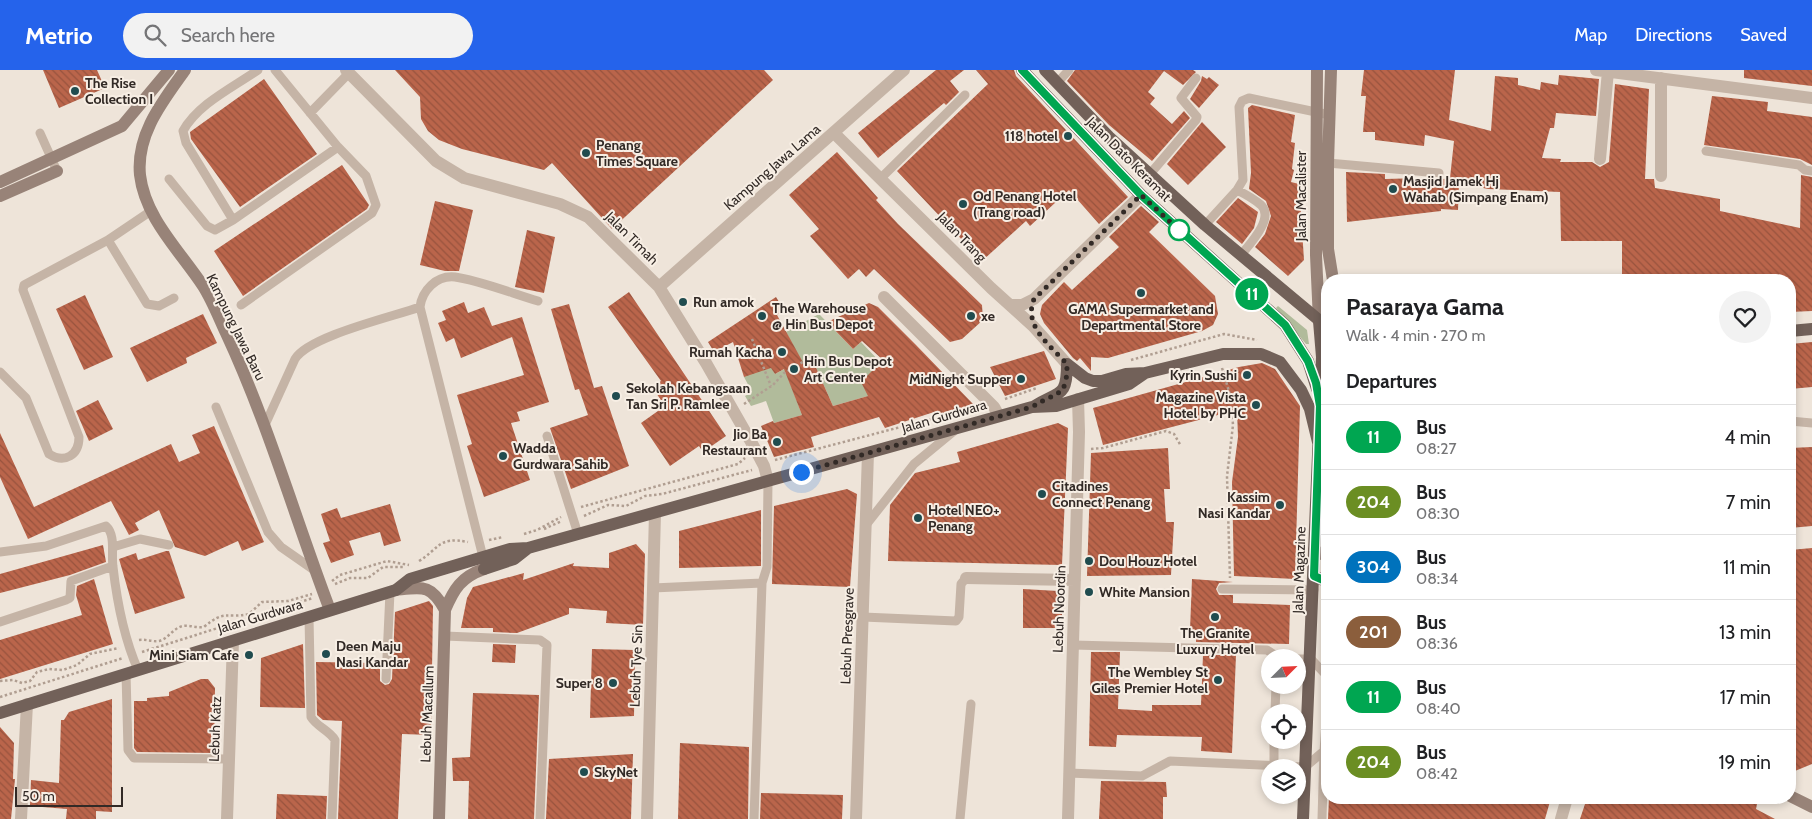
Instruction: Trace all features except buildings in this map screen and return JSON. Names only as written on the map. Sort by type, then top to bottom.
[{"type":"main road","name":"Jalan Dato Keramat","points":[[1022,70],[1141,195],[1285,325],[1308,361],[1316,383],[1320,406]]},
{"type":"main road","name":"Jalan Dato Keramat","points":[[1045,70],[1109,137],[1205,225],[1321,322]]},
{"type":"main road","points":[[1796,330],[1812,329]]},
{"type":"main road","name":"Jalan Gurdwara","points":[[483,563],[510,549],[528,548],[1032,407],[1056,406],[1129,384],[1145,373],[1223,354],[1261,354],[1272,357],[1286,368],[1301,390],[1310,409],[1318,442]]},
{"type":"main road","points":[[1067,364],[1085,378],[1093,380],[1102,381],[1126,374],[1145,373]]},
{"type":"main road","points":[[1032,407],[1063,390],[1067,383],[1067,364]]},
{"type":"main road","name":"Jalan Magazine","points":[[1305,759],[1314,590],[1321,381]]},
{"type":"main road","points":[[1318,442],[1321,438]]},
{"type":"main road","name":"Jalan Gurdwara","points":[[0,713],[393,591],[410,579],[483,563],[514,559],[528,548]]},
{"type":"main road","name":"Jalan Magazine","points":[[1303,819],[1304,804]]},
{"type":"street","points":[[0,196],[122,126],[169,70]]},
{"type":"street","name":"Kampung Jawa Baru","points":[[185,70],[151,120],[139,158],[140,177],[151,211],[204,288],[265,425],[314,570],[330,610]]},
{"type":"street","name":"Kampung Jawa Lama","points":[[659,287],[904,70]]},
{"type":"street","name":"Jalan Macalister","points":[[1317,70],[1316,255],[1321,304]]},
{"type":"street","name":"Jalan Macalister","points":[[1332,70],[1328,163],[1328,250],[1332,274]]},
{"type":"street","name":"Jalan Timah","points":[[347,71],[436,161],[464,178],[560,204],[588,217],[659,287],[733,409],[763,463],[768,481]]},
{"type":"street","points":[[1600,159],[1602,71],[1812,98]]},
{"type":"street","points":[[1661,78],[1661,176]]},
{"type":"street","name":"Jalan Trang","points":[[834,132],[1010,306],[1033,326],[1067,364]]},
{"type":"street","points":[[0,182],[55,165]]},
{"type":"street","points":[[1010,306],[1022,305],[1034,299],[1141,195]]},
{"type":"street","points":[[884,297],[990,404],[999,416]]},
{"type":"street","points":[[1033,326],[1031,311],[1034,299]]},
{"type":"street","name":"Lebuh Noordin","points":[[1068,819],[1079,449],[1078,399]]},
{"type":"street","name":"Lebuh Presgrave","points":[[856,819],[868,453]]},
{"type":"street","name":"Lebuh Tye Sin","points":[[647,819],[654,513]]},
{"type":"street","points":[[1314,550],[1321,554]]},
{"type":"street","name":"Lebuh Macallum","points":[[439,819],[445,610],[454,589],[483,563]]},
{"type":"street","points":[[1314,576],[1321,579]]},
{"type":"street","points":[[966,578],[1075,580]]},
{"type":"street","points":[[393,591],[429,589],[436,594],[445,610]]},
{"type":"street","name":"Lebuh Katz","points":[[227,819],[233,641]]},
{"type":"street","points":[[21,819],[27,704]]},
{"type":"street","points":[[1796,799],[1812,806]]},
{"type":"street","points":[[1560,819],[1565,804]]},
{"type":"lane","points":[[233,220],[186,143],[182,132],[191,118],[201,109],[258,70]]},
{"type":"lane","points":[[241,305],[372,213],[376,205],[366,176],[338,147],[275,70]]},
{"type":"lane","points":[[1057,84],[1069,70]]},
{"type":"lane","points":[[310,113],[347,71]]},
{"type":"lane","points":[[1150,174],[1196,120],[1195,114],[1181,98],[1196,78]]},
{"type":"lane","points":[[880,179],[964,95]]},
{"type":"lane","points":[[1205,225],[1237,190],[1243,180],[1240,107],[1242,101],[1249,98],[1330,115]]},
{"type":"lane","points":[[40,133],[55,165]]},
{"type":"lane","points":[[169,179],[210,229],[215,230],[233,220],[338,147]]},
{"type":"lane","points":[[1706,151],[1799,165],[1805,170],[1812,171]]},
{"type":"lane","points":[[1328,163],[1439,173]]},
{"type":"lane","points":[[1237,190],[1262,205],[1264,210],[1262,227],[1240,255]]},
{"type":"lane","points":[[0,372],[26,398],[49,454],[63,459],[71,457],[79,445],[79,437],[23,290],[27,281],[108,240],[151,211]]},
{"type":"lane","points":[[108,240],[147,304],[159,306],[174,298]]},
{"type":"lane","points":[[483,563],[480,544],[420,307],[421,297],[431,284],[454,277],[538,301]]},
{"type":"lane","points":[[265,425],[294,359],[302,350],[338,334],[420,307]]},
{"type":"lane","points":[[216,407],[268,532],[281,547],[314,570]]},
{"type":"lane","points":[[1796,421],[1812,423]]},
{"type":"lane","points":[[865,526],[914,464],[956,429]]},
{"type":"lane","points":[[547,436],[578,534]]},
{"type":"lane","points":[[754,819],[762,583],[767,567],[768,481]]},
{"type":"lane","points":[[0,552],[46,546],[106,526],[109,529],[113,547],[112,566],[122,623],[132,655],[128,750],[134,758],[229,759]]},
{"type":"lane","points":[[113,547],[140,539],[169,545]]},
{"type":"lane","points":[[0,622],[70,598],[70,580],[112,566]]},
{"type":"lane","points":[[863,617],[956,621],[959,617],[961,584],[966,578]]},
{"type":"lane","points":[[653,588],[762,583]]},
{"type":"lane","points":[[1226,589],[1314,590]]},
{"type":"lane","points":[[386,679],[393,591]]},
{"type":"lane","points":[[309,617],[311,717],[315,723],[332,735],[335,740],[332,819]]},
{"type":"lane","points":[[445,636],[540,640],[547,645],[540,819]]},
{"type":"lane","points":[[1073,645],[1261,650]]},
{"type":"lane","points":[[1306,659],[1311,659],[1321,670]]},
{"type":"lane","points":[[960,819],[971,704]]},
{"type":"lane","points":[[1306,767],[1321,754]]},
{"type":"lane","points":[[1069,772],[1142,776],[1170,762],[1261,766]]},
{"type":"lane","points":[[1322,804],[1322,819]]},
{"type":"path","points":[[1124,362],[1224,334]]},
{"type":"path","points":[[752,339],[771,386]]},
{"type":"path","points":[[733,409],[754,400],[784,373],[803,362]]},
{"type":"path","points":[[1222,368],[1231,398],[1233,425],[1227,476],[1226,589]]},
{"type":"path","points":[[763,463],[990,404],[1041,387]]},
{"type":"path","points":[[1079,449],[1103,448],[1166,431],[1174,434],[1181,446]]},
{"type":"path","points":[[524,534],[572,513],[581,507],[738,464],[754,447]]},
{"type":"path","points":[[0,697],[310,600],[340,575],[387,561],[408,565],[416,563],[435,546],[456,539],[480,544],[497,544],[510,549]]},
{"type":"green space","points":[[1278,306],[1307,330],[1309,344],[1306,344],[1276,308]]},
{"type":"green space","points":[[819,314],[853,349],[861,342],[881,363],[868,396],[833,406],[814,363],[787,375],[802,415],[774,423],[766,401],[751,406],[745,396],[752,392],[744,377],[760,347],[775,374],[801,360],[786,332]]},
{"type":"bus line","name":"11","points":[[1022,70],[1141,195],[1270,310],[1285,325],[1296,340],[1308,361],[1316,383],[1320,406],[1314,576],[1321,579]]},
{"type":"place","name":"The Rise Collection I","points":[[75,91]]},
{"type":"place","name":"118 hotel","points":[[1068,136]]},
{"type":"place","name":"Penang Times Square","points":[[586,153]]},
{"type":"place","name":"Masjid Jamek Hj Wahab (Simpang Enam)","points":[[1393,189]]},
{"type":"place","name":"Od Penang Hotel (Trang road)","points":[[963,204]]},
{"type":"place","name":"GAMA Supermarket and Departmental Store","points":[[1141,293]]},
{"type":"place","name":"Run amok","points":[[683,302]]},
{"type":"place","name":"The Warehouse @ Hin Bus Depot","points":[[762,316]]},
{"type":"place","name":"xe","points":[[971,316]]},
{"type":"place","name":"Rumah Kacha","points":[[782,352]]},
{"type":"place","name":"Hin Bus Depot Art Center","points":[[794,369]]},
{"type":"place","name":"Kyrin Sushi","points":[[1247,375]]},
{"type":"place","name":"MidNight Supper","points":[[1021,379]]},
{"type":"place","name":"Sekolah Kebangsaan Tan Sri P. Ramlee","points":[[616,396]]},
{"type":"place","name":"Magazine Vista Hotel by PHC","points":[[1256,405]]},
{"type":"place","name":"Jio Ba Restaurant","points":[[777,442]]},
{"type":"place","name":"Wadda Gurdwara Sahib","points":[[503,456]]},
{"type":"place","name":"Citadines Connect Penang","points":[[1042,494]]},
{"type":"place","name":"Kassim Nasi Kandar","points":[[1280,505]]},
{"type":"place","name":"Hotel NEO+ Penang","points":[[918,518]]},
{"type":"place","name":"Dou Houz Hotel","points":[[1089,561]]},
{"type":"place","name":"White Mansion","points":[[1089,592]]},
{"type":"place","name":"The Granite Luxury Hotel","points":[[1215,617]]},
{"type":"place","name":"Deen Maju Nasi Kandar","points":[[326,654]]},
{"type":"place","name":"Mini Siam Cafe","points":[[249,655]]},
{"type":"place","name":"The Wembley St Giles Premier Hotel","points":[[1218,680]]},
{"type":"place","name":"Super 8","points":[[613,683]]},
{"type":"place","name":"SkyNet","points":[[584,772]]},
{"type":"route","points":[[801,472],[1032,407],[1046,398],[1059,393],[1067,383],[1067,364],[1033,326],[1031,308],[1034,299],[1141,195],[1179,230]]}]
